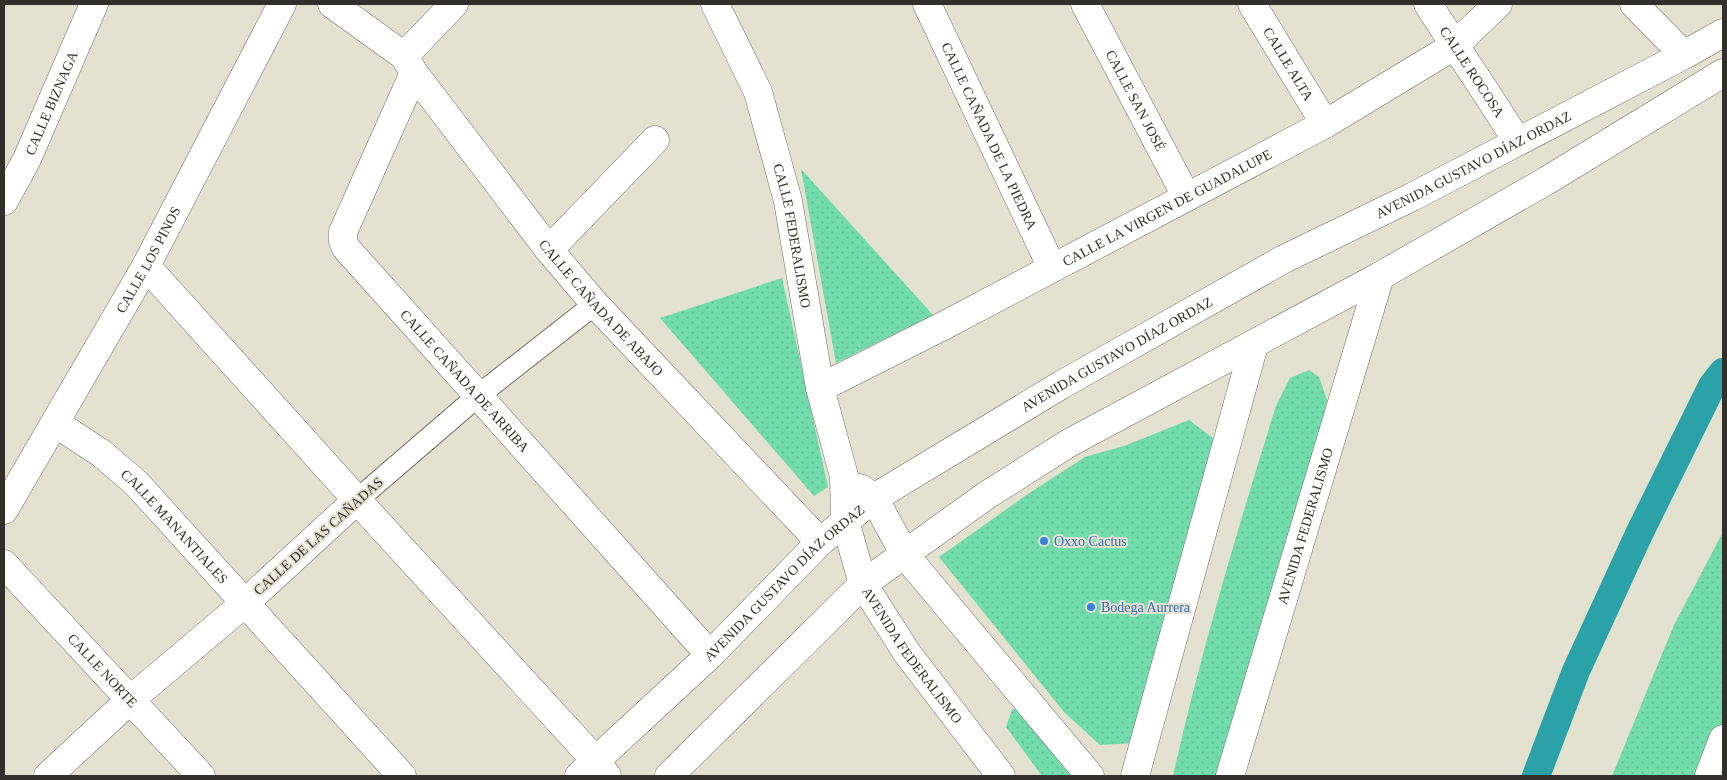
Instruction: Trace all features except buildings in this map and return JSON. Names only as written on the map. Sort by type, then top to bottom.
[{"type":"street","name":"CALLE BIZNAGA","points":[[4,201],[15,158],[94,4]]},
{"type":"street","name":"CALLE LOS PINOS","points":[[4,510],[146,266],[282,4]]},
{"type":"street","name":"CALLE CAÑADA DE ABAJO","points":[[332,4],[409,64],[549,250],[595,304],[820,542]]},
{"type":"street","points":[[409,64],[454,4]]},
{"type":"street","name":"CALLE FEDERALISMO","points":[[715,4],[758,92],[776,154],[788,202],[820,388],[844,476],[845,521]]},
{"type":"street","name":"CALLE CAÑADA DE LA PIEDRA","points":[[927,4],[1052,268]]},
{"type":"street","name":"CALLE SAN JOSÉ","points":[[1085,4],[1186,196]]},
{"type":"street","name":"CALLE ALTA","points":[[1252,4],[1325,124]]},
{"type":"street","name":"CALLE ROCOSA","points":[[1428,4],[1454,46],[1489,95],[1517,141]]},
{"type":"street","name":"CALLE LA VIRGEN DE GUADALUPE","points":[[820,388],[945,325],[1325,124],[1454,46],[1498,4]]},
{"type":"street","points":[[1634,4],[1684,55]]},
{"type":"street","name":"AVENIDA GUSTAVO DÍAZ ORDAZ","points":[[594,771],[820,542],[874,498],[1061,384],[1284,259],[1412,197],[1723,33]]},
{"type":"street","name":"CALLE CAÑADA DE ARRIBA","points":[[409,64],[342,232],[346,248],[479,394],[710,655]]},
{"type":"street","points":[[669,776],[863,584],[988,496],[1069,443],[1380,276],[1546,181],[1723,73]]},
{"type":"street","points":[[549,250],[655,140]]},
{"type":"street","points":[[146,266],[357,500],[594,771]]},
{"type":"street","name":"AVENIDA FEDERALISMO","points":[[1230,776],[1380,276]]},
{"type":"street","name":"CALLE DE LAS CAÑADAS","points":[[48,776],[130,700],[245,602],[357,500],[479,394],[595,304]]},
{"type":"street","points":[[1136,776],[1254,345]]},
{"type":"street","name":"CALLE MANANTIALES","points":[[55,423],[102,453],[136,483],[402,776]]},
{"type":"street","points":[[844,476],[874,498],[905,555],[1090,776]]},
{"type":"street","name":"AVENIDA FEDERALISMO","points":[[845,521],[863,584],[906,652],[1001,776]]},
{"type":"street","name":"CALLE NORTE","points":[[4,564],[201,776]]},
{"type":"street","points":[[1709,776],[1723,739]]},
{"type":"green space","points":[[801,169],[933,315],[836,363]]},
{"type":"green space","points":[[782,278],[828,487],[814,496],[660,318]]},
{"type":"green space","points":[[1309,370],[1319,377],[1327,400],[1315,452],[1223,776],[1173,776],[1221,590],[1276,406],[1290,378]]},
{"type":"green space","points":[[1189,420],[1218,442],[1134,743],[1100,745],[1064,712],[939,557],[1028,494],[1085,457],[1124,446]]},
{"type":"green space","points":[[1723,532],[1723,726],[1703,776],[1612,776],[1674,625]]},
{"type":"green space","points":[[1018,707],[1076,776],[1042,776],[1006,727],[1012,710]]},
{"type":"waterway","points":[[1536,776],[1576,671],[1639,534],[1712,386],[1723,372]]},
{"type":"place","name":"Oxxo Cactus","points":[[1044,541]]},
{"type":"place","name":"Bodega Aurrera","points":[[1091,607]]}]
